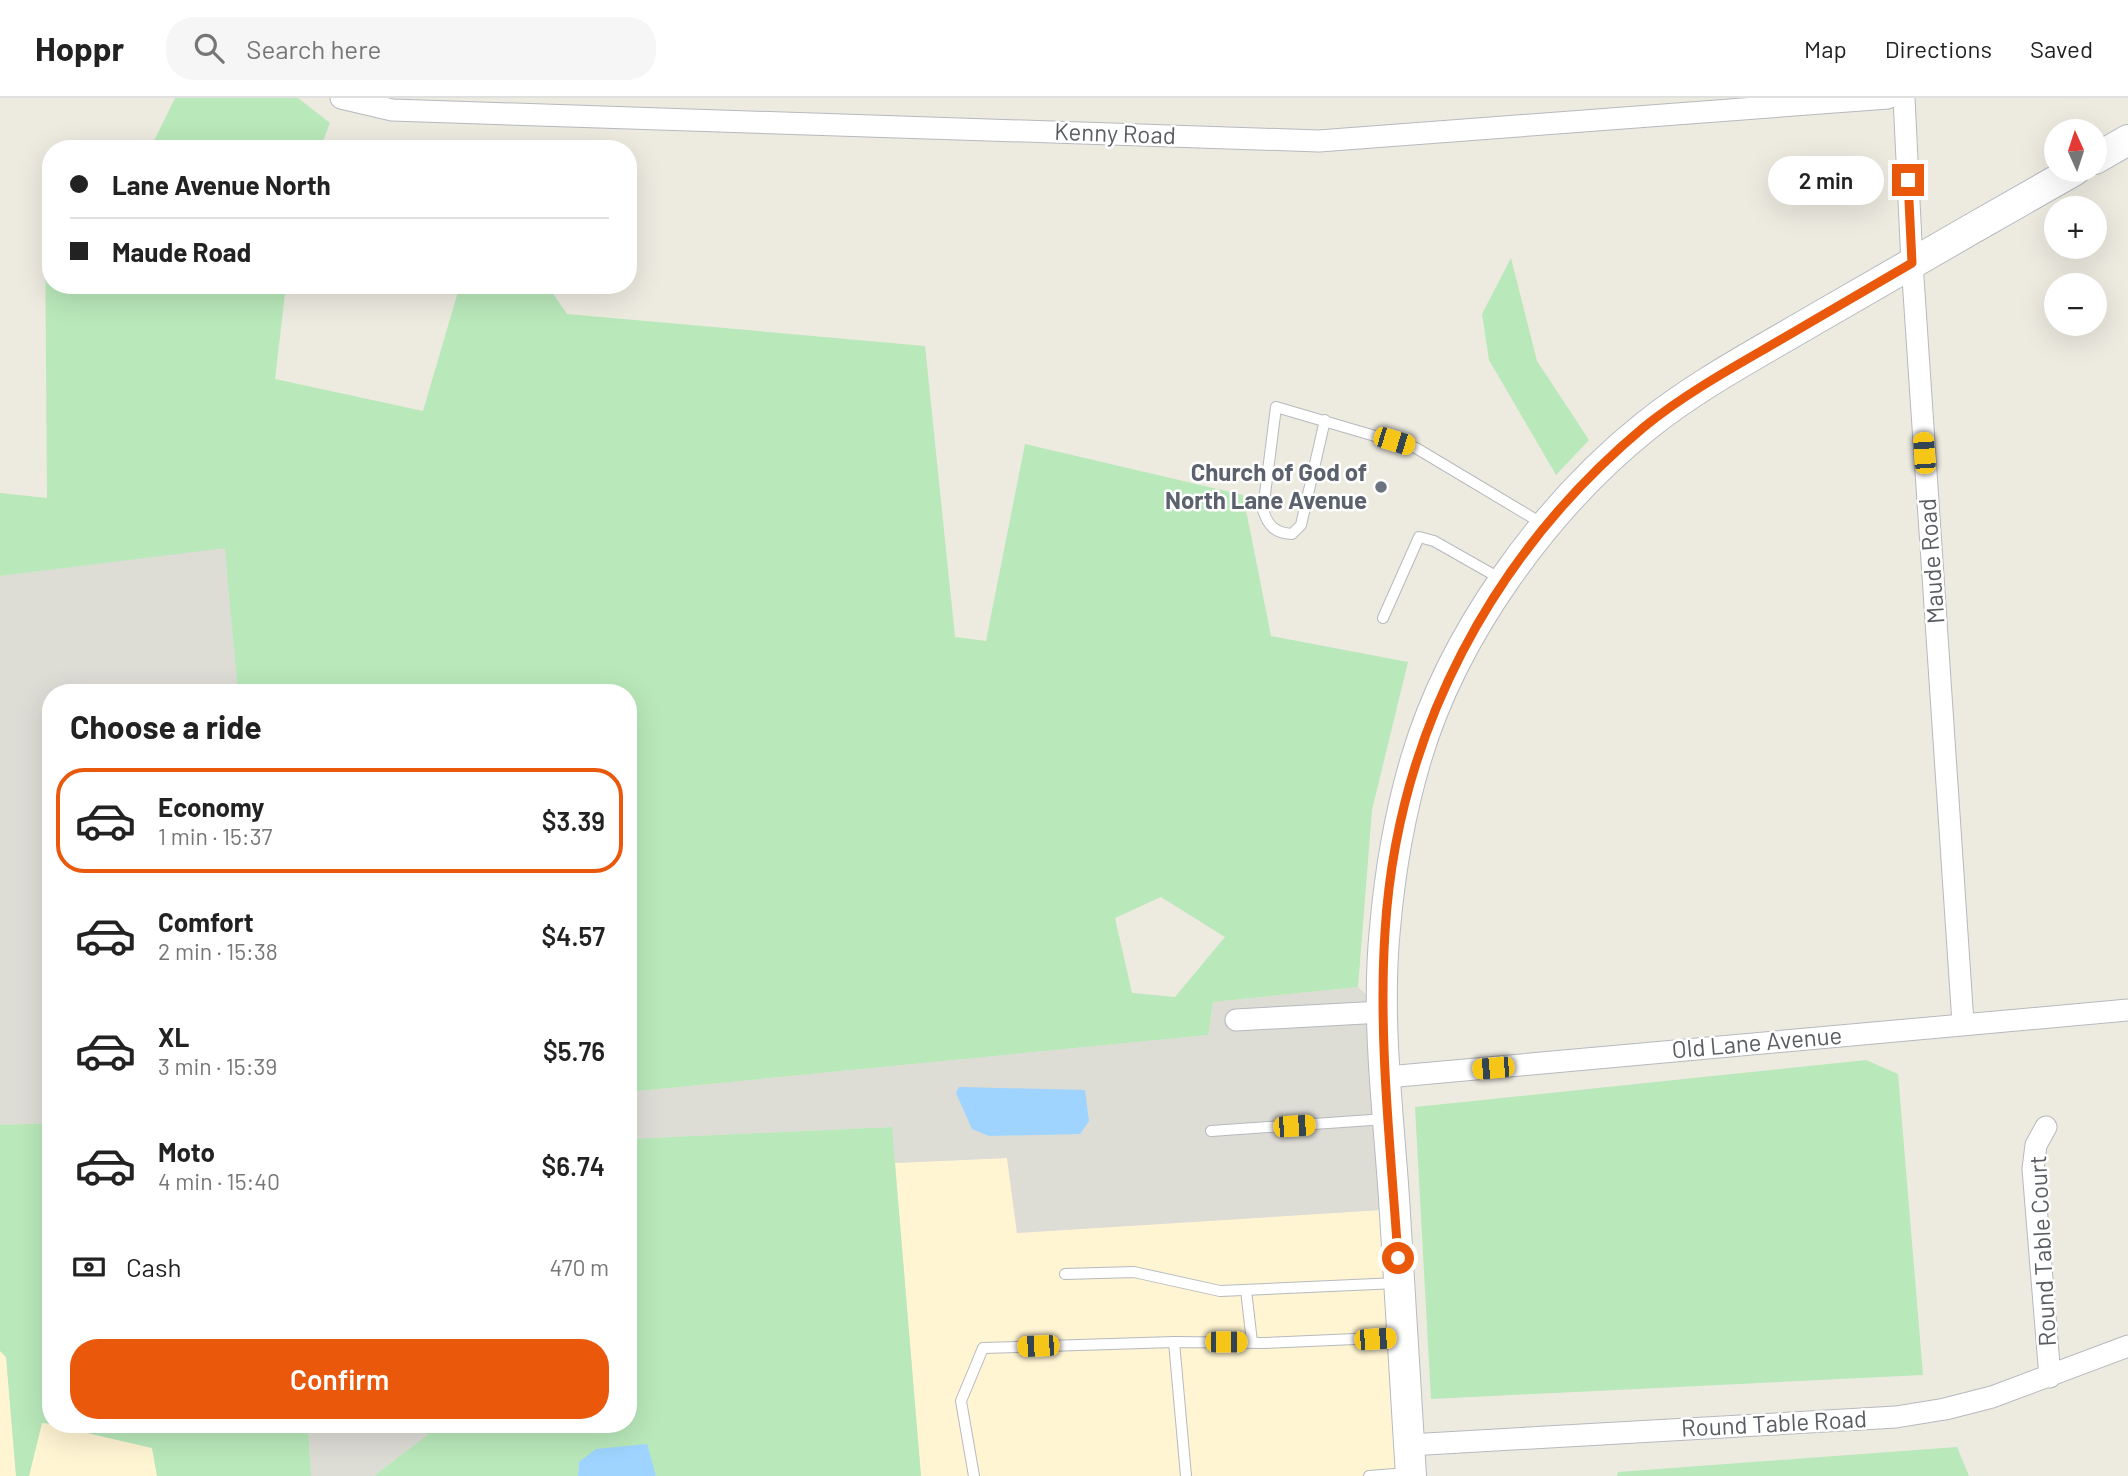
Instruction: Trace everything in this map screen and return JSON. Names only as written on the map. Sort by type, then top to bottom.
[{"type":"main road","points":[[2107,152],[2128,140]]},
{"type":"main road","points":[[1410,1465],[1382,1012],[1385,930],[1395,852],[1417,756],[1457,661],[1504,581],[1545,526],[1592,475],[1646,426],[1749,358],[2054,182]]},
{"type":"street","name":"Kenny Road","points":[[341,98],[392,110],[1319,141],[1888,98]]},
{"type":"street","name":"Maude Road","points":[[1904,98],[1912,263],[1963,1023]]},
{"type":"street","name":"Old Lane Avenue","points":[[1387,1077],[2128,1010]]},
{"type":"street","points":[[1236,1020],[1382,1012]]},
{"type":"street","name":"Round Table Court","points":[[2046,1127],[2036,1145],[2034,1169],[2050,1377]]},
{"type":"street","name":"Round Table Road","points":[[1410,1465],[1896,1417],[1945,1409],[1992,1397],[2128,1346]]},
{"type":"lane","points":[[1325,420],[1301,525],[1293,534],[1281,533],[1268,525],[1263,510],[1276,407],[1325,420],[1416,448],[1545,526]]},
{"type":"lane","points":[[1383,618],[1419,537],[1434,541],[1504,581]]},
{"type":"lane","points":[[1211,1131],[1389,1119]]},
{"type":"lane","points":[[1065,1274],[1134,1272],[1220,1291],[1399,1283]]},
{"type":"lane","points":[[1246,1290],[1252,1342]]},
{"type":"lane","points":[[974,1476],[961,1401],[983,1348],[1403,1337]]},
{"type":"lane","points":[[1174,1342],[1186,1476]]},
{"type":"lane","points":[[1369,1476],[1410,1465]]},
{"type":"shaded area","points":[[226,547],[237,684],[42,684],[42,1123],[0,1125],[0,576]]},
{"type":"shaded area","points":[[1358,987],[1371,999],[1381,1210],[1017,1233],[1007,1158],[895,1163],[891,1127],[637,1139],[637,1091],[1208,1035],[1213,1002]]},
{"type":"shaded area","points":[[1007,1158],[1017,1233],[1381,1210],[1395,1476],[921,1476],[895,1163]]},
{"type":"shaded area","points":[[0,1351],[6,1356],[16,1476],[0,1476]]},
{"type":"shaded area","points":[[42,1422],[42,1433],[89,1433],[152,1448],[157,1476],[29,1476]]},
{"type":"shaded area","points":[[308,1433],[427,1433],[374,1476],[311,1476]]},
{"type":"green space","points":[[175,98],[298,98],[330,123],[323,140],[154,140]]},
{"type":"green space","points":[[1511,258],[1537,361],[1589,440],[1556,475],[1489,360],[1482,314]]},
{"type":"green space","points":[[46,294],[285,294],[275,379],[423,411],[457,294],[553,294],[567,314],[925,346],[955,637],[986,641],[1025,444],[1243,495],[1271,636],[1408,662],[1372,810],[1358,987],[1213,1002],[1208,1035],[637,1091],[637,684],[237,684],[225,548],[0,576],[0,493],[47,498]],"holes":[[[1161,897],[1225,937],[1175,997],[1132,993],[1115,918]]]},
{"type":"green space","points":[[1866,1060],[1898,1074],[1923,1375],[1431,1399],[1415,1107]]},
{"type":"green space","points":[[42,1123],[42,1423],[29,1476],[16,1476],[6,1357],[0,1351],[0,1125]]},
{"type":"green space","points":[[892,1127],[921,1476],[656,1476],[646,1444],[579,1462],[578,1476],[374,1476],[427,1433],[637,1433],[637,1139]]},
{"type":"green space","points":[[87,1433],[308,1433],[311,1476],[157,1476],[152,1448]]},
{"type":"green space","points":[[1957,1447],[1969,1476],[1617,1476],[1618,1472]]},
{"type":"water","points":[[959,1087],[1085,1090],[1089,1121],[1080,1134],[989,1136],[972,1129],[956,1093]]},
{"type":"water","points":[[647,1444],[656,1476],[578,1476],[579,1462],[596,1449]]},
{"type":"place","name":"Church of God of North Lane Avenue","points":[[1381,487]]},
{"type":"route","points":[[1398,1258],[1382,1012],[1385,930],[1395,852],[1405,803],[1417,756],[1438,701],[1457,661],[1504,581],[1545,526],[1592,475],[1646,426],[1694,391],[1912,263],[1908,180]]}]
